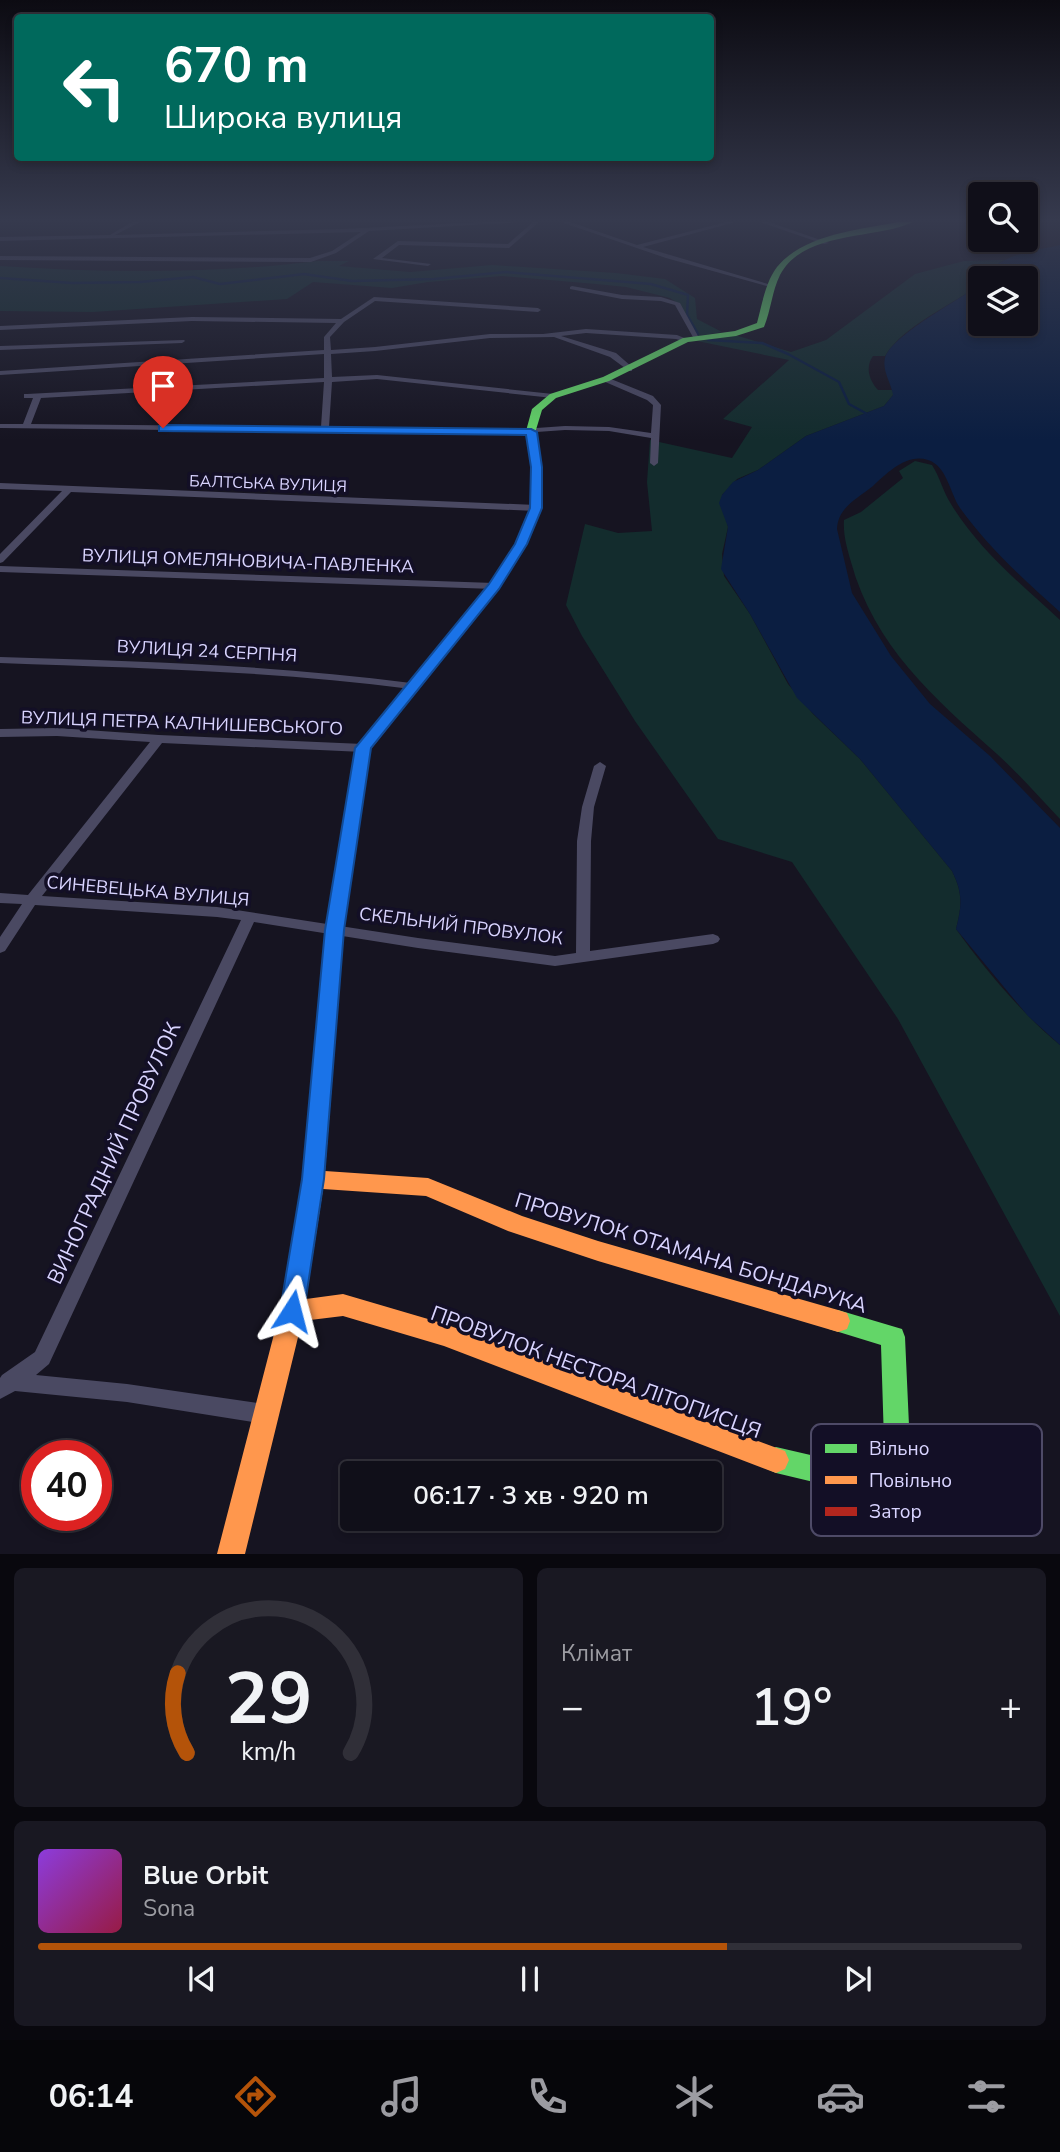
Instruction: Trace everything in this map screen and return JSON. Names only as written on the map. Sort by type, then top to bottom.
[{"type":"street","points":[[608,295],[661,299],[678,304],[691,339]]},
{"type":"street","points":[[231,1553],[292,1311],[313,1179],[335,930],[363,748],[494,586],[521,544],[536,508],[537,467],[531,432],[537,409],[553,396],[606,379],[691,339],[761,326],[770,295]]},
{"type":"street","points":[[326,430],[327,337],[342,321],[374,299],[538,310]]},
{"type":"street","points":[[0,328],[192,319],[342,321]]},
{"type":"street","points":[[543,336],[586,331],[691,339]]},
{"type":"street","points":[[0,373],[375,349],[490,336],[565,338],[613,355],[629,369]]},
{"type":"street","points":[[0,348],[182,341]]},
{"type":"street","points":[[27,396],[377,377],[553,396]]},
{"type":"street","points":[[606,379],[650,398],[657,405],[654,463]]},
{"type":"street","points":[[26,426],[38,395]]},
{"type":"street","points":[[0,426],[531,432],[565,428],[609,429],[655,436]]},
{"type":"street","name":"БАЛТСЬКА ВУЛИЦЯ","points":[[0,486],[536,508]]},
{"type":"street","points":[[0,560],[70,488]]},
{"type":"street","name":"ВУЛИЦЯ ОМЕЛЯНОВИЧА-ПАВЛЕНКА","points":[[0,569],[494,586]]},
{"type":"street","name":"ВУЛИЦЯ 24 СЕРПНЯ","points":[[0,660],[209,667],[349,677],[411,686]]},
{"type":"street","name":"ВУЛИЦЯ ПЕТРА КАЛНИШЕВСЬКОГО","points":[[0,733],[57,732],[159,740],[363,748]]},
{"type":"street","points":[[0,948],[32,900],[159,740]]},
{"type":"street","name":"СКЕЛЬНИЙ ПРОВУЛОК","points":[[583,957],[584,841],[588,807],[600,766]]},
{"type":"street","name":"СИНЕВЕЦЬКА ВУЛИЦЯ","points":[[0,898],[217,912],[335,930]]},
{"type":"street","name":"ВИНОГРАДНИЙ ПРОВУЛОК","points":[[4,1384],[42,1358],[249,919]]},
{"type":"street","name":"СКЕЛЬНИЙ ПРОВУЛОК","points":[[335,930],[555,961],[713,939]]},
{"type":"street","name":"ПРОВУЛОК ОТАМАНА БОНДАРУКА","points":[[313,1179],[428,1187],[516,1224],[587,1247],[893,1336],[896,1424]]},
{"type":"street","name":"ПРОВУЛОК НЕСТОРА ЛІТОПИСЦЯ","points":[[292,1311],[343,1305],[445,1335],[766,1458],[811,1469]]},
{"type":"street","points":[[4,1384],[127,1393],[265,1414]]},
{"type":"green space","points":[[0,295],[294,295],[287,299],[93,312],[0,311]]},
{"type":"green space","points":[[656,295],[690,295],[695,298],[697,319],[722,332],[694,337],[680,305],[670,298]]},
{"type":"green space","points":[[887,295],[965,295],[903,335],[885,356],[873,356],[869,369],[872,382],[878,390],[893,390],[893,395],[884,406],[806,436],[758,470],[737,479],[722,495],[728,527],[722,554],[724,576],[750,614],[788,684],[813,714],[860,759],[952,871],[960,900],[956,929],[1005,990],[1032,1020],[1060,1045],[1060,1316],[898,1019],[792,862],[718,839],[635,721],[566,605],[585,524],[618,533],[652,531],[647,482],[650,440],[732,458],[752,427],[723,419],[789,360],[697,341],[735,335],[791,352],[826,340]]},
{"type":"green space","points":[[915,461],[932,465],[948,499],[974,536],[1001,566],[1060,620],[1060,819],[1013,769],[909,669],[875,620],[861,592],[847,547],[844,520],[861,512],[903,478],[899,471]]},
{"type":"water","points":[[968,295],[968,336],[1038,336],[1038,295],[1060,295],[1060,612],[994,550],[960,508],[940,468],[928,460],[913,459],[891,470],[845,509],[837,529],[852,593],[891,656],[930,704],[990,756],[1060,828],[1060,1045],[1028,1016],[956,929],[960,900],[952,871],[860,759],[797,698],[750,614],[721,569],[728,527],[719,503],[733,482],[758,470],[806,436],[884,406],[893,395],[885,367],[885,358],[890,349],[927,318]]},
{"type":"waterway","points":[[686,295],[687,315],[698,334]]},
{"type":"waterway","points":[[708,340],[762,343],[788,354],[839,382],[849,404],[869,415]]},
{"type":"traffic: fast","points":[[531,431],[537,409],[553,396],[606,379],[686,340],[736,333],[761,325],[769,295]]},
{"type":"traffic: fast","points":[[326,1032],[335,930],[359,772]]},
{"type":"traffic: fast","points":[[838,1321],[893,1337],[896,1424]]},
{"type":"traffic: fast","points":[[776,1460],[811,1468]]},
{"type":"traffic: slow","points":[[231,1554],[292,1311],[313,1179],[326,1032]]},
{"type":"traffic: slow","points":[[313,1179],[428,1187],[516,1224],[598,1251],[838,1321]]},
{"type":"traffic: slow","points":[[292,1311],[343,1305],[445,1335],[776,1460]]},
{"type":"traffic: jam","points":[[359,772],[363,748],[494,586],[521,544],[536,508],[537,467],[531,431]]},
{"type":"route","points":[[163,428],[531,432],[537,467],[536,508],[521,544],[494,586],[363,748],[335,930],[313,1179],[292,1311]]}]
